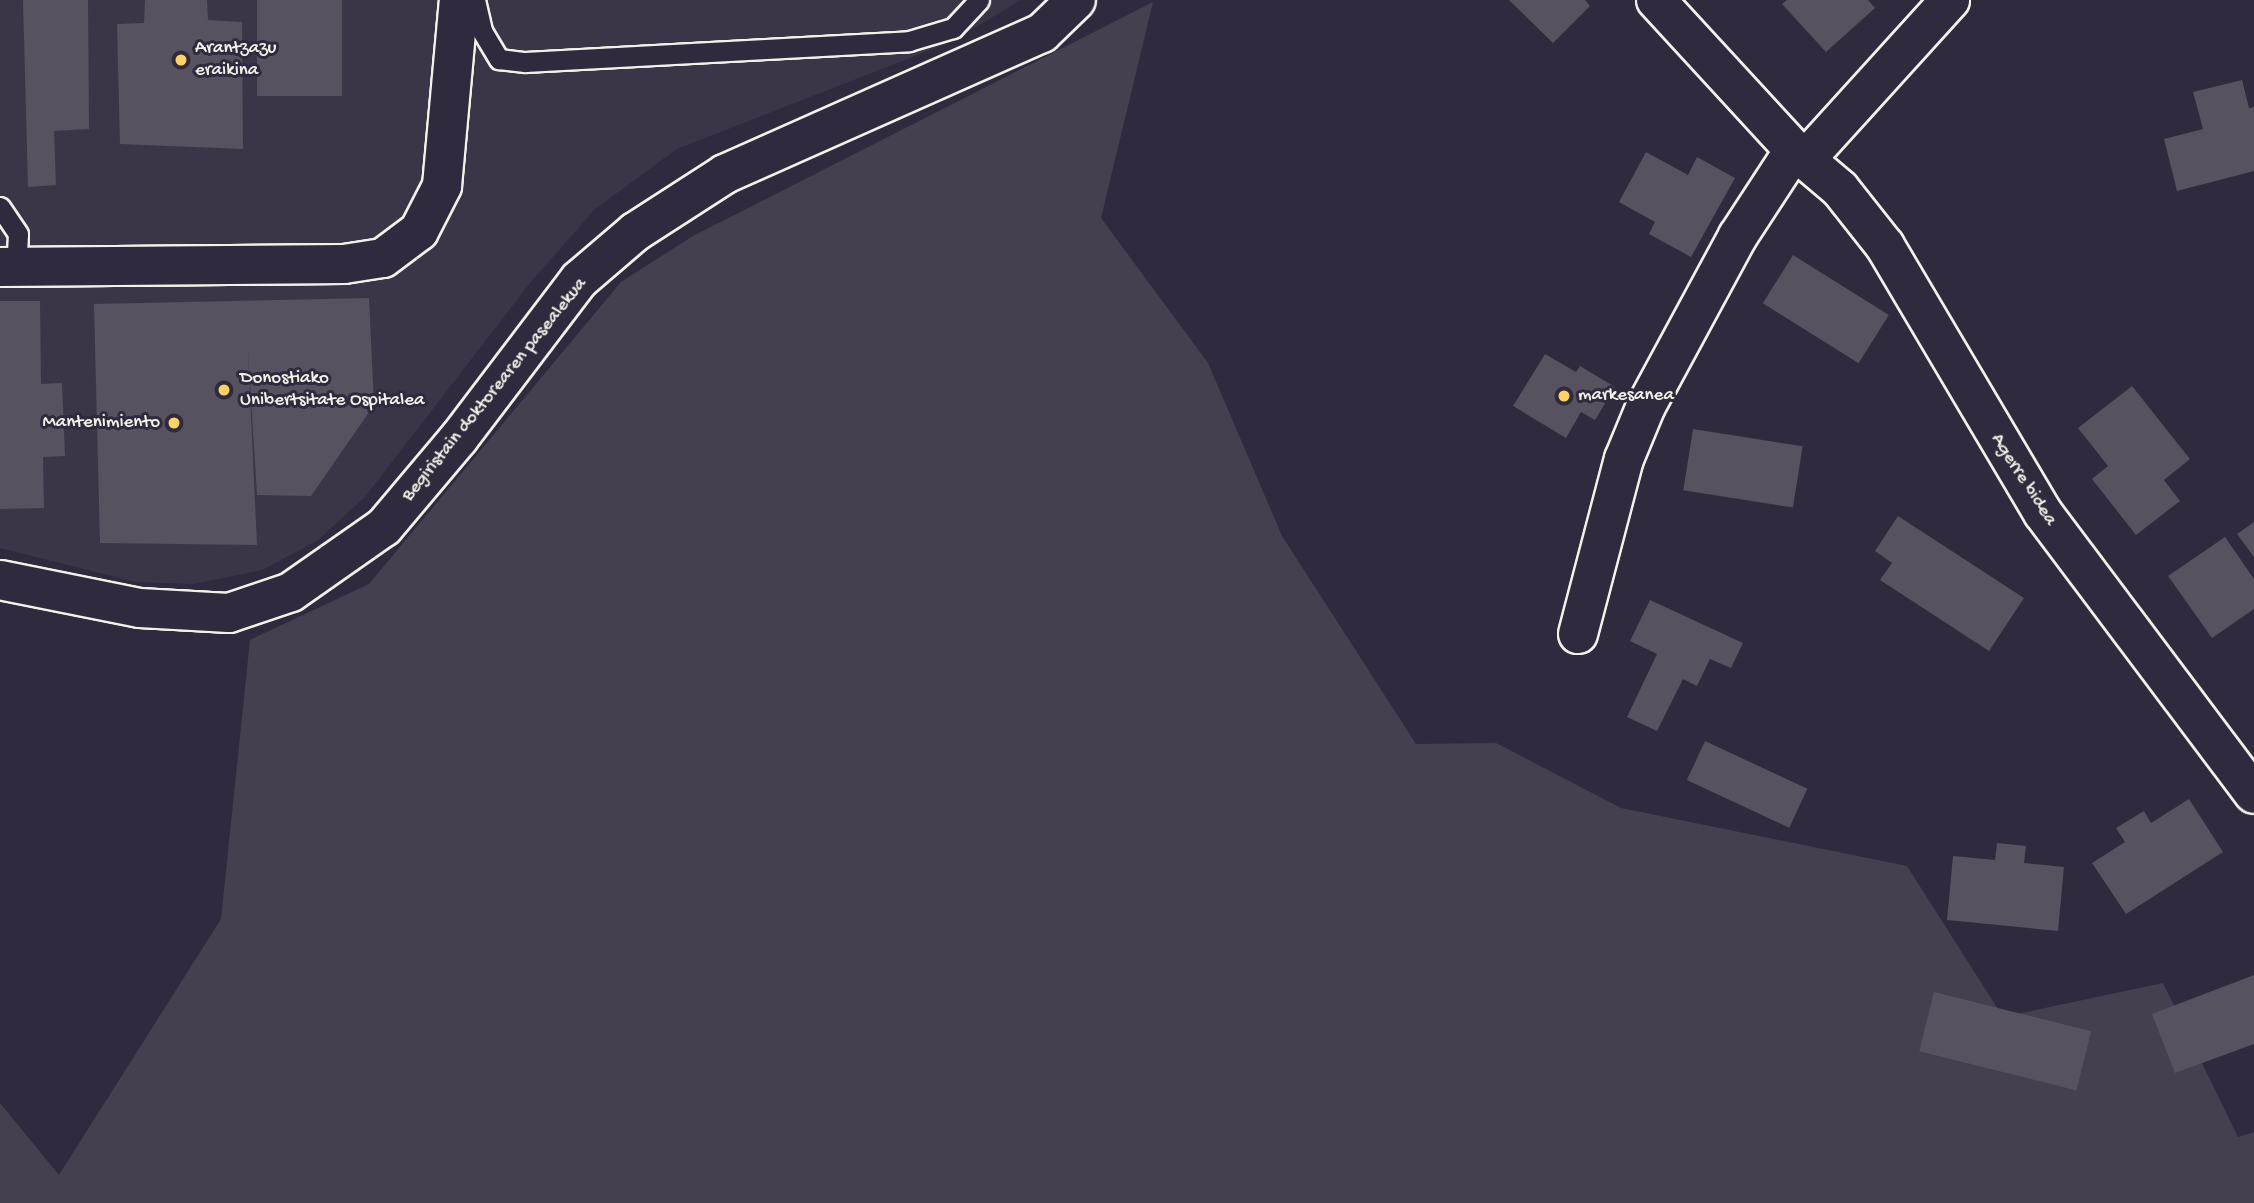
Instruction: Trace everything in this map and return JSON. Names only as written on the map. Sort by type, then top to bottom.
[{"type":"street","points":[[8,267],[344,264],[383,258],[419,231],[442,186],[459,0]]},
{"type":"street","name":"Begiristain doktorearen pasealekua","points":[[0,580],[139,608],[229,613],[290,592],[384,527],[459,438],[579,280],[635,232],[725,174],[1042,33],[1076,0]]},
{"type":"street","name":"Agerre bidea","points":[[1656,0],[1800,155],[1840,189],[1885,246],[2043,513],[2254,794]]},
{"type":"street","points":[[1578,634],[1624,459],[1646,405],[1738,236],[1800,155],[1950,0]]},
{"type":"lane","points":[[475,0],[482,31],[499,59],[525,62],[909,41],[953,28],[979,0]]},
{"type":"lane","points":[[0,207],[18,234],[8,267]]},
{"type":"shaded area","name":"Donostiako Unibertsitate Ospitalea","points":[[0,0],[1021,0],[951,42],[677,149],[595,209],[530,283],[365,497],[317,541],[262,570],[193,584],[136,582],[0,548]]},
{"type":"shaded area","points":[[1153,2],[1101,218],[1208,363],[1282,536],[1416,744],[1496,743],[1621,808],[1907,866],[2003,1017],[2163,983],[2238,1137],[2254,1132],[2254,1203],[0,1203],[0,1103],[59,1175],[221,919],[250,640],[369,584],[621,282],[693,236]]},
{"type":"building","points":[[23,0],[88,0],[89,129],[54,131],[56,185],[28,187]]},
{"type":"building","name":"Arantzazu eraikina","points":[[145,0],[207,0],[208,20],[242,22],[243,149],[120,144],[117,24],[144,23]]},
{"type":"building","name":"Arantzazu eraikina","points":[[257,0],[342,0],[342,96],[257,96]]},
{"type":"building","points":[[1509,0],[1585,0],[1590,6],[1553,43]]},
{"type":"building","points":[[1787,0],[1868,0],[1875,8],[1826,52],[1782,4]]},
{"type":"building","points":[[2242,80],[2249,108],[2254,107],[2254,171],[2177,191],[2164,139],[2203,129],[2193,92]]},
{"type":"building","points":[[1646,152],[1688,175],[1697,157],[1735,178],[1691,257],[1649,234],[1655,222],[1619,202]]},
{"type":"building","points":[[1793,255],[1889,315],[1859,363],[1763,303]]},
{"type":"building","name":"Mantenimiento","points":[[369,298],[374,405],[311,496],[257,495],[248,351],[257,545],[100,543],[94,304]]},
{"type":"building","points":[[0,301],[40,301],[41,384],[62,383],[65,456],[43,457],[44,508],[0,509]]},
{"type":"building","name":"markesanea","points":[[1545,354],[1576,372],[1580,366],[1615,387],[1595,420],[1581,412],[1566,438],[1513,406]]},
{"type":"building","points":[[2132,386],[2190,459],[2164,480],[2180,501],[2136,535],[2092,479],[2108,466],[2078,428]]},
{"type":"building","points":[[1693,429],[1803,446],[1793,508],[1683,490]]},
{"type":"building","points":[[1898,516],[2024,598],[1989,651],[1880,580],[1892,563],[1875,551]]},
{"type":"building","points":[[2254,522],[2254,557],[2237,534]]},
{"type":"building","points":[[2225,537],[2254,579],[2254,609],[2212,638],[2168,576]]},
{"type":"building","points":[[1650,600],[1743,643],[1731,668],[1710,659],[1697,686],[1683,679],[1657,731],[1627,717],[1657,654],[1630,641]]},
{"type":"building","points":[[1705,741],[1807,789],[1789,828],[1687,780]]},
{"type":"building","points":[[2189,799],[2223,852],[2126,914],[2092,863],[2125,842],[2116,828],[2144,811],[2151,823]]},
{"type":"building","points":[[1997,843],[2026,846],[2024,863],[2064,867],[2058,931],[1947,920],[1953,856],[1995,860]]},
{"type":"building","points":[[2254,975],[2254,1044],[2175,1073],[2152,1014]]},
{"type":"building","points":[[1934,992],[2091,1031],[2076,1090],[1919,1051]]},
{"type":"place","name":"Arantzazu eraikina","points":[[181,60]]},
{"type":"place","name":"Donostiako Unibertsitate Ospitalea","points":[[224,390]]},
{"type":"place","name":"markesanea","points":[[1564,396]]},
{"type":"place","name":"Mantenimiento","points":[[174,423]]}]
